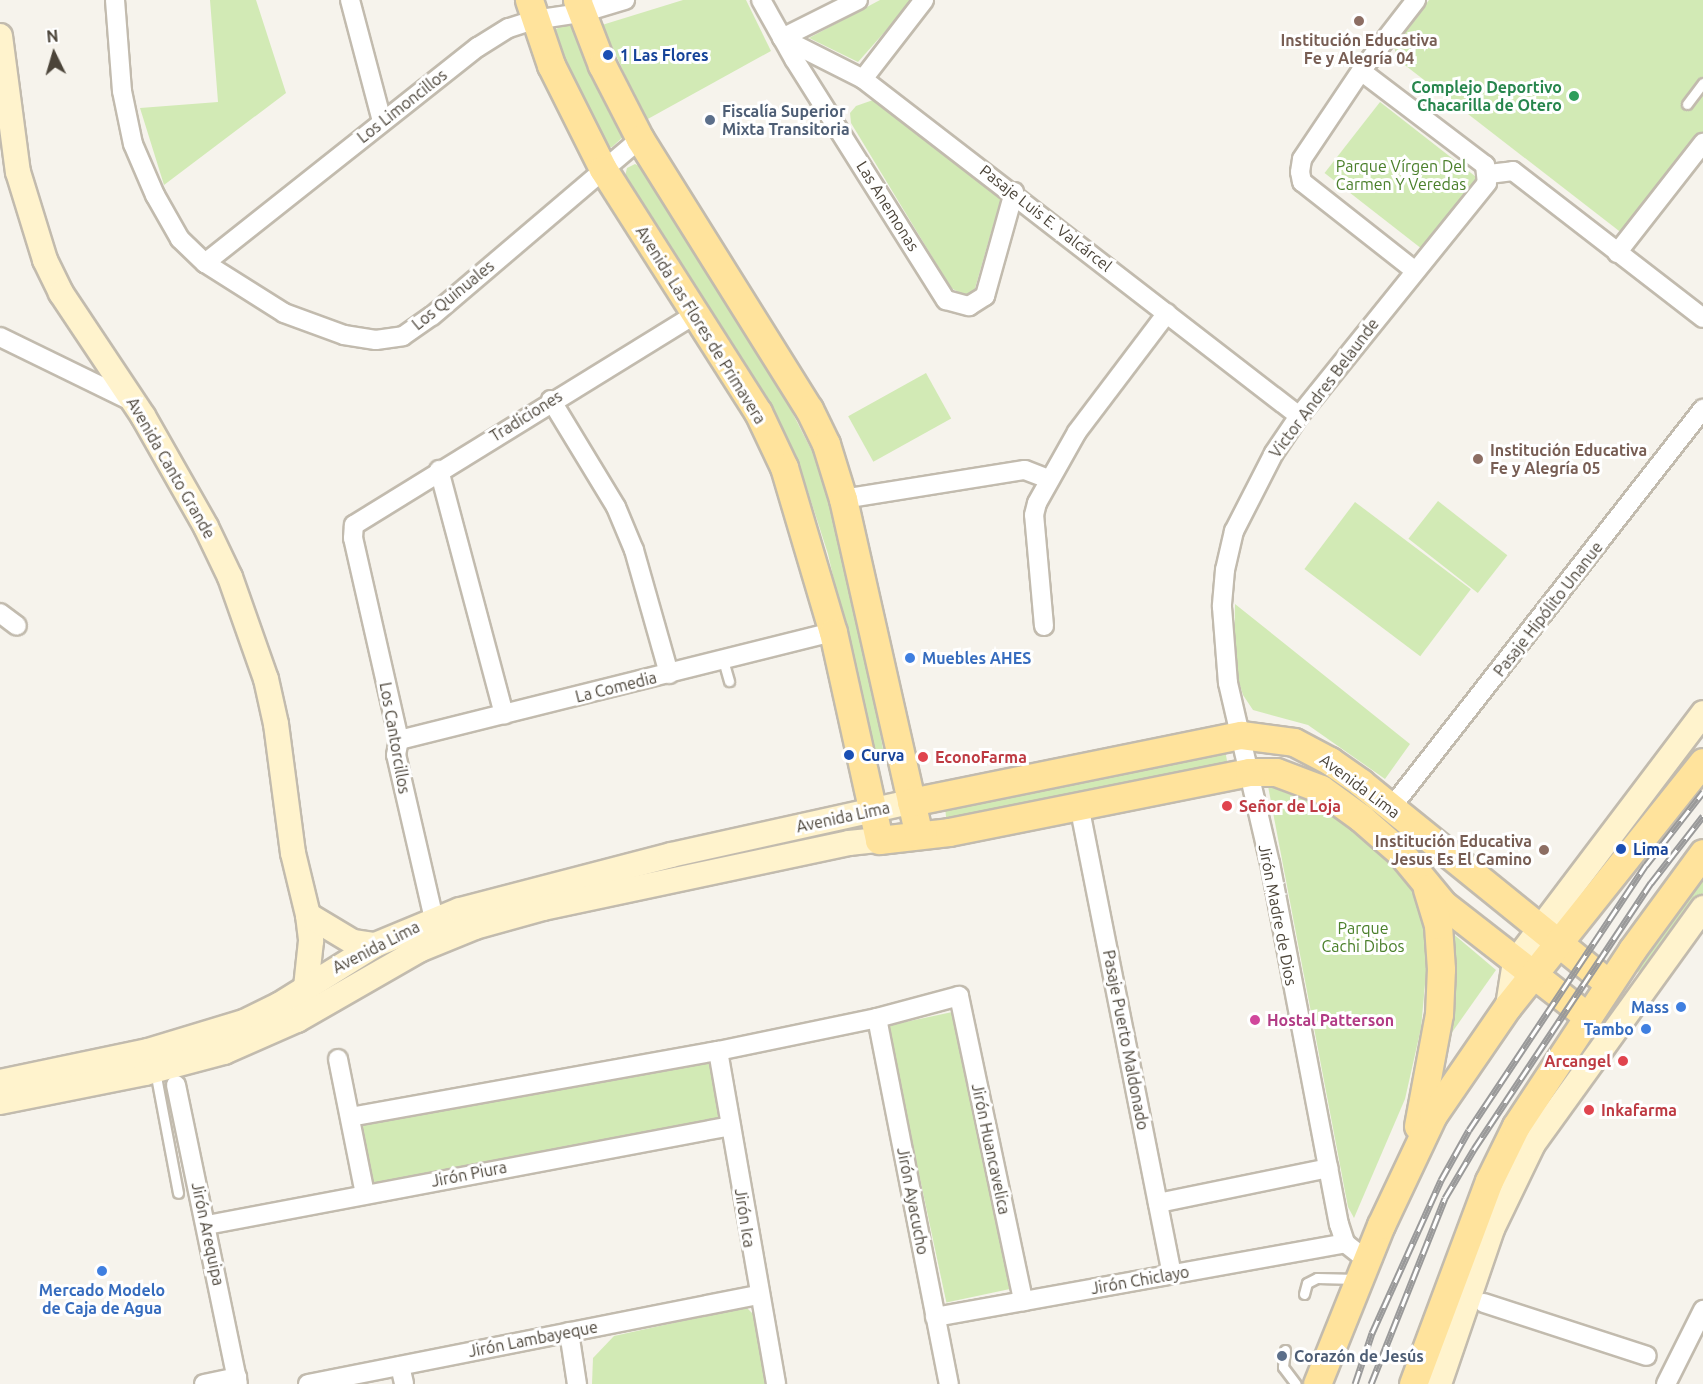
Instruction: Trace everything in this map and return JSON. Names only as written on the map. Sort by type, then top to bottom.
[{"type":"main road","points":[[579,6],[602,65],[640,139],[809,409],[826,444],[843,499],[919,835]]},
{"type":"main road","name":"Avenida Las Flores de Primavera","points":[[532,10],[556,75],[603,169],[758,412],[784,467],[833,632],[879,840]]},
{"type":"main road","name":"Avenida Canto Grande","points":[[0,36],[10,129],[30,219],[61,293],[135,403],[206,527],[250,630],[276,724],[293,853],[308,915],[311,940],[306,987]]},
{"type":"main road","points":[[1317,1384],[1413,1151],[1457,1077],[1508,1006],[1525,970],[1538,929],[1703,713]]},
{"type":"main road","name":"Avenida Lima","points":[[0,1082],[206,1035],[279,1005],[375,945],[434,919],[589,875],[872,810],[1241,735],[1273,737],[1305,746],[1391,808],[1633,1004]]},
{"type":"main road","points":[[1525,970],[1560,945],[1703,762]]},
{"type":"main road","name":"Avenida Lima","points":[[0,1102],[155,1071],[256,1040],[390,966],[451,936],[543,908],[849,843],[919,835],[1248,772],[1276,772],[1321,789],[1384,837],[1443,904],[1525,970],[1612,1035]]},
{"type":"main road","points":[[1413,1384],[1500,1157],[1516,1126],[1609,984],[1703,853]]},
{"type":"main road","points":[[1413,1151],[1439,1014],[1441,969],[1438,925],[1423,879]]},
{"type":"main road","points":[[1438,1384],[1504,1202],[1545,1126],[1703,908]]},
{"type":"main road","points":[[308,915],[353,942],[375,945],[390,966]]},
{"type":"street","name":"Los Quinuales","points":[[115,0],[122,91],[133,144],[172,226],[205,263],[284,313],[344,335],[376,340],[403,336],[432,316],[640,139]]},
{"type":"street","points":[[350,0],[382,121]]},
{"type":"street","name":"Los Limoncillos","points":[[205,263],[382,121],[478,47],[509,28],[532,10],[625,0]]},
{"type":"street","name":"Las Anemonas","points":[[761,0],[782,38],[946,300],[969,306],[985,296],[1014,192]]},
{"type":"street","points":[[782,38],[858,0]]},
{"type":"street","points":[[863,79],[924,0]]},
{"type":"street","points":[[1414,270],[1302,182],[1300,172],[1302,159],[1361,71],[1416,0]]},
{"type":"street","name":"Pasaje Luis E. Valcárcel","points":[[782,38],[863,79],[1014,192],[1299,416]]},
{"type":"street","points":[[1361,71],[1485,165],[1489,174],[1513,171],[1703,318]]},
{"type":"street","points":[[1617,253],[1703,143]]},
{"type":"street","name":"Victor Andres Belaunde","points":[[1248,772],[1223,644],[1225,570],[1234,531],[1251,491],[1299,416],[1414,270],[1487,183],[1489,174]]},
{"type":"street","points":[[1044,626],[1034,515],[1049,478],[1082,424],[1167,313]]},
{"type":"street","name":"Tradiciones","points":[[357,521],[551,400],[695,314]]},
{"type":"street","points":[[0,337],[135,403]]},
{"type":"street","points":[[551,400],[616,507],[634,550],[669,674]]},
{"type":"street","name":"Pasaje Hipólito Unanue","points":[[1391,808],[1703,410]]},
{"type":"street","points":[[439,470],[504,716]]},
{"type":"street","points":[[843,499],[1024,470],[1049,478]]},
{"type":"street","name":"Los Cantorcillos","points":[[357,521],[353,538],[399,740],[396,755],[434,919]]},
{"type":"street","points":[[0,613],[17,626]]},
{"type":"street","name":"La Comedia","points":[[399,740],[504,716],[833,632]]},
{"type":"street","name":"Jirón Madre de Dios","points":[[1248,772],[1345,1243]]},
{"type":"street","name":"Pasaje Puerto Maldonado","points":[[1079,805],[1172,1274]]},
{"type":"street","name":"Jirón Huancavelica","points":[[877,1018],[959,996],[1023,1301]]},
{"type":"street","points":[[350,1117],[718,1052],[877,1018]]},
{"type":"street","name":"Jirón Ayacucho","points":[[877,1018],[949,1384]]},
{"type":"street","name":"Jirón Ica","points":[[718,1052],[758,1295],[776,1384]]},
{"type":"street","points":[[338,1059],[365,1194]]},
{"type":"street","name":"Jirón Arequipa","points":[[176,1085],[207,1225],[237,1381]]},
{"type":"street","name":"Jirón Piura","points":[[207,1225],[730,1126]]},
{"type":"street","points":[[1158,1203],[1328,1168]]},
{"type":"street","points":[[1345,1243],[1364,1270]]},
{"type":"street","name":"Jirón Chiclayo","points":[[935,1317],[1345,1243]]},
{"type":"street","name":"Jirón Lambayeque","points":[[308,1384],[758,1295]]},
{"type":"street","points":[[1484,1304],[1647,1356]]},
{"type":"street","points":[[1666,1384],[1703,1310]]},
{"type":"street","points":[[569,1332],[577,1384]]},
{"type":"street","points":[[400,1366],[404,1384]]},
{"type":"street","points":[[204,1384],[237,1381]]},
{"type":"lane","points":[[1687,104],[1703,83]]},
{"type":"lane","points":[[723,660],[729,681]]},
{"type":"lane","points":[[155,1071],[178,1193]]},
{"type":"lane","points":[[1304,1294],[1307,1283],[1317,1278],[1364,1270]]},
{"type":"lane","points":[[1285,1350],[1283,1368],[1296,1384]]},
{"type":"green space","points":[[210,0],[256,0],[286,93],[164,185],[140,108],[218,102]]},
{"type":"green space","points":[[683,0],[746,0],[771,51],[646,120],[602,25]]},
{"type":"green space","points":[[880,0],[913,0],[858,62],[809,38]]},
{"type":"green space","name":"Complejo Deportivo Chacarilla de Otero","points":[[1429,0],[1703,0],[1703,133],[1623,234],[1397,59],[1394,46]]},
{"type":"green space","points":[[572,23],[622,132],[623,137],[612,147],[605,148],[600,144],[550,31]]},
{"type":"green space","points":[[873,100],[1001,198],[974,292],[964,295],[951,288],[851,123],[850,113],[856,106]]},
{"type":"green space","name":"Parque Vírgen Del Carmen Y Veredas","points":[[1380,102],[1478,178],[1422,249],[1325,173]]},
{"type":"green space","points":[[635,164],[645,169],[766,361],[820,467],[873,691],[884,755],[875,759],[828,554],[801,470],[747,367],[625,176],[627,168]]},
{"type":"green space","points":[[926,373],[951,418],[873,462],[848,416]]},
{"type":"green space","points":[[1438,501],[1507,555],[1478,593],[1408,539]]},
{"type":"green space","points":[[1355,502],[1471,589],[1420,656],[1304,569]]},
{"type":"green space","points":[[1235,604],[1410,744],[1385,779],[1308,725],[1253,710],[1243,695],[1234,666]]},
{"type":"green space","points":[[1225,750],[1228,766],[949,821],[946,817],[945,806]]},
{"type":"green space","name":"Parque Cachi Dibos","points":[[1268,786],[1316,804],[1367,837],[1409,879],[1421,902],[1429,940],[1421,1028],[1405,1099],[1354,1218],[1348,1207]]},
{"type":"green space","points":[[1703,868],[1703,893],[1648,968],[1628,976]]},
{"type":"green space","points":[[1451,932],[1496,970],[1441,1048]]},
{"type":"green space","points":[[957,1011],[1016,1288],[946,1303],[888,1026]]},
{"type":"green space","points":[[707,1053],[720,1122],[369,1190],[356,1121]]},
{"type":"green space","points":[[746,1307],[754,1315],[767,1384],[592,1384],[593,1358],[614,1336]]},
{"type":"railway","points":[[1355,1384],[1372,1333],[1441,1180],[1469,1130],[1646,865],[1703,792]]},
{"type":"railway","points":[[1371,1384],[1445,1198],[1474,1149],[1651,883],[1703,816]]},
{"type":"place","name":"Institución Educativa Fe y Alegría 04","points":[[1359,21]]},
{"type":"place","name":"1 Las Flores","points":[[608,55]]},
{"type":"place","name":"Complejo Deportivo Chacarilla de Otero","points":[[1574,96]]},
{"type":"place","name":"Fiscalía Superior Mixta Transitoria","points":[[710,120]]},
{"type":"place","name":"Institución Educativa Fe y Alegría 05","points":[[1478,459]]},
{"type":"place","name":"Muebles AHES","points":[[910,658]]},
{"type":"place","name":"Curva","points":[[849,755]]},
{"type":"place","name":"EconoFarma","points":[[923,757]]},
{"type":"place","name":"Señor de Loja","points":[[1227,806]]},
{"type":"place","name":"Lima","points":[[1621,849]]},
{"type":"place","name":"Institución Educativa Jesus Es El Camino","points":[[1544,850]]},
{"type":"place","name":"Mass","points":[[1681,1007]]},
{"type":"place","name":"Hostal Patterson","points":[[1255,1020]]},
{"type":"place","name":"Tambo","points":[[1646,1029]]},
{"type":"place","name":"Arcangel","points":[[1623,1061]]},
{"type":"place","name":"Inkafarma","points":[[1589,1110]]},
{"type":"place","name":"Mercado Modelo de Caja de Agua","points":[[102,1271]]},
{"type":"place","name":"Corazón de Jesús","points":[[1282,1356]]}]
